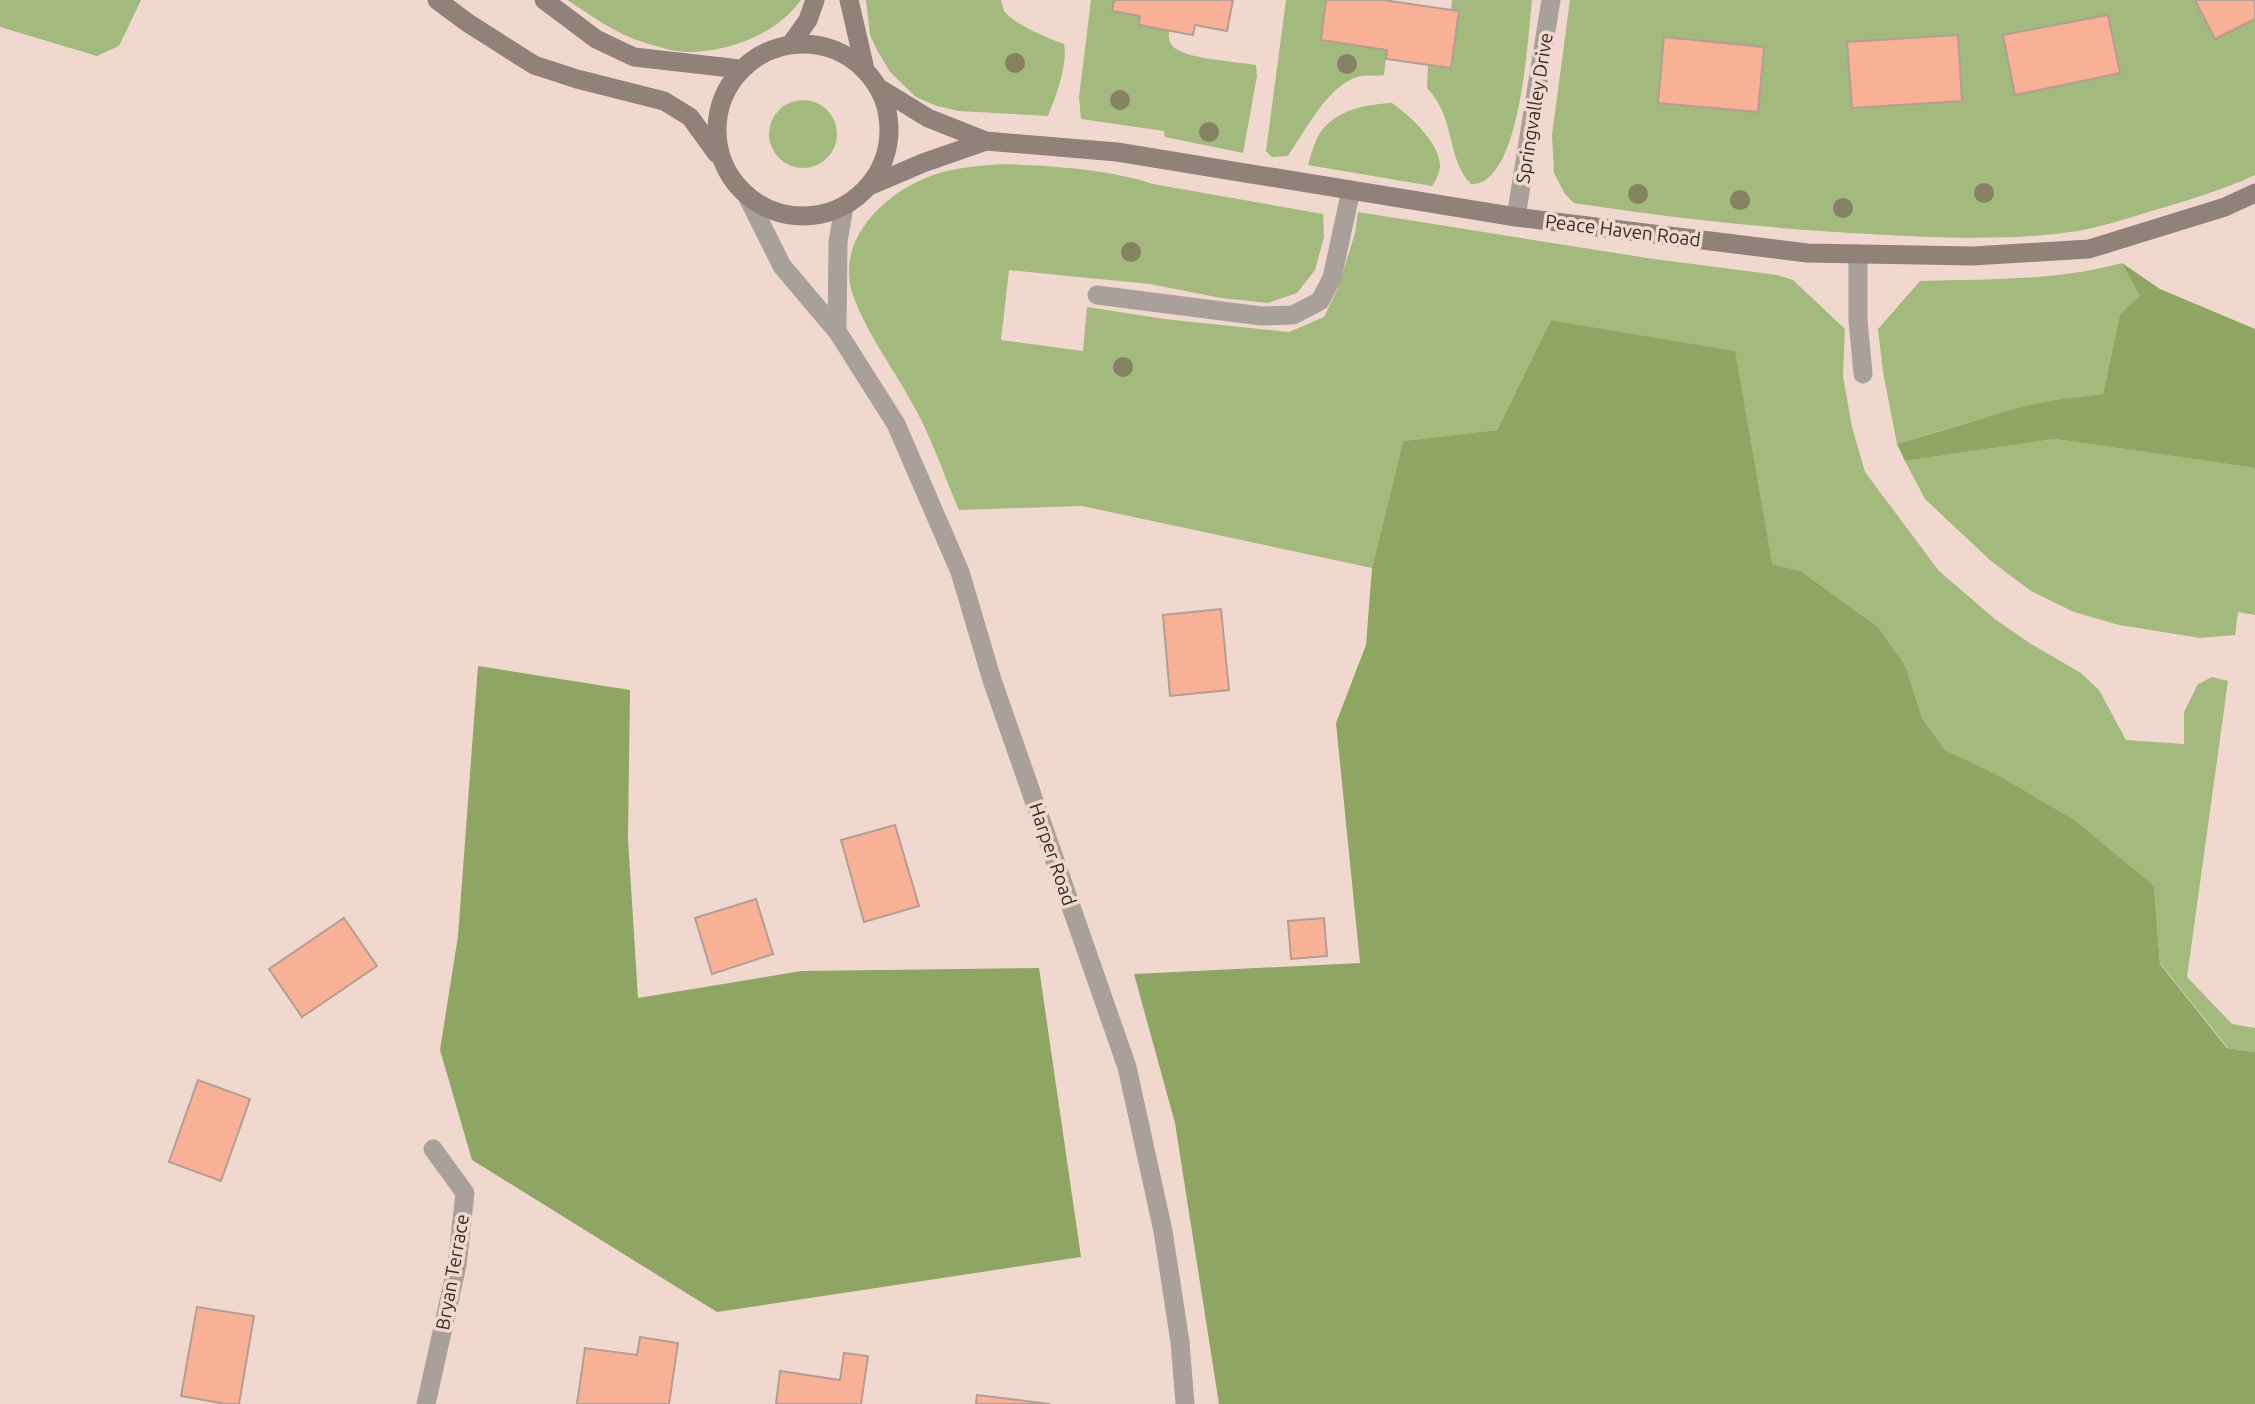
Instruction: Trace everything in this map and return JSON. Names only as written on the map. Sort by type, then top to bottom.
[{"type":"main road","points":[[437,0],[534,65],[664,101],[690,117],[721,159],[732,180],[748,198],[770,210],[795,216],[820,215],[844,206],[869,186],[883,163],[890,138],[888,112],[879,88],[865,69],[844,53],[818,45],[791,44],[773,48],[740,69],[726,89],[718,112],[716,135],[721,159]]},
{"type":"main road","points":[[544,0],[596,39],[634,57],[740,69]]},
{"type":"main road","points":[[791,44],[808,20],[815,0]]},
{"type":"main road","points":[[849,0],[865,69]]},
{"type":"main road","name":"Peace Haven Road","points":[[879,88],[928,118],[986,141],[1117,152],[1516,216],[1807,253],[1973,256],[2089,249],[2225,207],[2255,193]]},
{"type":"main road","name":"Peace Haven Road","points":[[869,186],[986,141]]},
{"type":"street","name":"Springvalley Drive","points":[[1516,216],[1551,0]]},
{"type":"street","points":[[1097,295],[1261,316],[1293,315],[1320,301],[1332,278],[1351,190]]},
{"type":"street","name":"Harper Road","points":[[748,198],[782,266],[837,331],[897,424],[960,572],[992,680],[1127,1067],[1163,1231],[1180,1342],[1185,1404]]},
{"type":"street","points":[[837,331],[838,242],[844,206]]},
{"type":"street","points":[[1858,254],[1858,320],[1863,374]]},
{"type":"street","name":"Bryan Terrace","points":[[426,1404],[457,1265],[465,1193],[433,1149]]},
{"type":"green space","points":[[0,0],[141,0],[119,46],[97,56],[0,27]]},
{"type":"green space","points":[[567,0],[801,0],[779,22],[751,39],[720,49],[688,52],[635,40]]},
{"type":"green space","points":[[866,0],[1001,0],[1004,11],[1016,21],[1064,44],[1063,71],[1048,116],[959,111],[916,97],[890,72],[877,50],[870,35]]},
{"type":"green space","points":[[1091,0],[1114,0],[1112,11],[1140,16],[1139,25],[1169,31],[1171,44],[1185,53],[1256,65],[1257,76],[1243,153],[1165,137],[1164,131],[1081,119],[1079,97]]},
{"type":"green space","points":[[1286,0],[1326,0],[1321,40],[1387,50],[1384,75],[1360,76],[1346,82],[1326,100],[1288,156],[1272,157],[1266,151]]},
{"type":"green space","points":[[1452,0],[1532,0],[1524,74],[1511,136],[1501,161],[1488,178],[1471,184],[1457,162],[1443,113],[1427,88],[1428,65],[1451,67],[1459,11],[1451,10]]},
{"type":"green space","points":[[1570,0],[2255,0],[2255,175],[2193,198],[2097,227],[2053,234],[2001,237],[1921,237],[1796,229],[1574,203],[1565,194],[1554,173],[1552,135]]},
{"type":"green space","points":[[803,100],[816,103],[827,110],[834,121],[837,134],[834,147],[827,158],[816,165],[803,168],[790,165],[779,158],[772,147],[769,134],[772,121],[779,110],[790,103]]},
{"type":"green space","points":[[1392,103],[1414,122],[1434,147],[1440,168],[1432,186],[1308,165],[1318,137],[1334,119],[1362,107]]},
{"type":"green space","points":[[1006,164],[1099,172],[1323,214],[1324,237],[1315,270],[1297,293],[1268,303],[1221,298],[1150,284],[1009,270],[1001,340],[1083,351],[1087,307],[1164,319],[1289,332],[1324,317],[1338,288],[1355,233],[1358,212],[1647,258],[1777,275],[1793,280],[1845,329],[1843,376],[1852,427],[1865,472],[1939,571],[1996,620],[2081,673],[2099,690],[2126,740],[2184,744],[2184,712],[2198,684],[2212,677],[2228,681],[2187,977],[2232,1024],[2255,1028],[2255,1052],[2228,1048],[2160,963],[2154,886],[1992,772],[1945,750],[1922,718],[1906,667],[1878,627],[1801,571],[1771,564],[1734,351],[1551,320],[1497,430],[1403,441],[1372,568],[1082,506],[959,510],[923,424],[859,310],[849,274],[851,253],[859,234],[871,217],[904,189],[943,172]]},
{"type":"green space","points":[[2122,263],[2141,296],[2120,314],[2103,394],[2025,408],[1897,444],[1878,329],[1920,281],[2047,276]]},
{"type":"green space","points":[[2122,263],[2160,289],[2255,329],[2255,468],[2055,439],[1905,461],[1897,444],[2021,407],[2103,394],[2120,314],[2140,296]]},
{"type":"green space","points":[[1551,320],[1735,351],[1772,564],[1801,571],[1878,627],[1906,667],[1922,718],[1945,750],[1992,772],[2074,820],[2154,886],[2160,964],[2227,1048],[2255,1052],[2255,1404],[1219,1404],[1175,1123],[1134,974],[1360,963],[1336,723],[1366,645],[1372,568],[1403,441],[1497,430]]},
{"type":"green space","points":[[2055,439],[2255,468],[2255,615],[2238,612],[2235,635],[2200,638],[2119,625],[2074,612],[2031,591],[1991,561],[1925,499],[1905,461]]},
{"type":"green space","points":[[478,666],[630,690],[628,839],[638,998],[801,971],[1039,968],[1081,1257],[717,1312],[472,1160],[440,1050],[458,936]]},
{"type":"building","points":[[1114,0],[1233,0],[1227,31],[1195,25],[1193,35],[1139,25],[1140,16],[1112,11]]},
{"type":"building","points":[[1326,0],[1383,0],[1459,11],[1451,68],[1386,59],[1387,50],[1321,40]]},
{"type":"building","points":[[2195,0],[2255,0],[2255,19],[2215,39]]},
{"type":"building","points":[[2108,15],[2120,73],[2015,95],[2003,35]]},
{"type":"building","points":[[1958,35],[1962,101],[1852,108],[1847,42]]},
{"type":"building","points":[[1664,37],[1764,47],[1758,112],[1658,103]]},
{"type":"building","points":[[1221,609],[1229,690],[1170,696],[1163,615]]},
{"type":"building","points":[[895,825],[919,906],[864,922],[841,840]]},
{"type":"building","points":[[756,899],[773,954],[712,974],[695,918]]},
{"type":"building","points":[[344,918],[377,966],[302,1017],[269,969]]},
{"type":"building","points":[[1324,918],[1327,956],[1291,959],[1288,921]]},
{"type":"building","points":[[198,1080],[250,1099],[221,1181],[169,1162]]},
{"type":"building","points":[[197,1307],[254,1316],[239,1404],[181,1396]]},
{"type":"building","points":[[640,1337],[678,1343],[669,1404],[577,1404],[585,1348],[637,1355]]},
{"type":"building","points":[[844,1353],[868,1356],[861,1404],[776,1404],[780,1371],[840,1380]]},
{"type":"building","points":[[977,1395],[1050,1404],[976,1404]]}]
